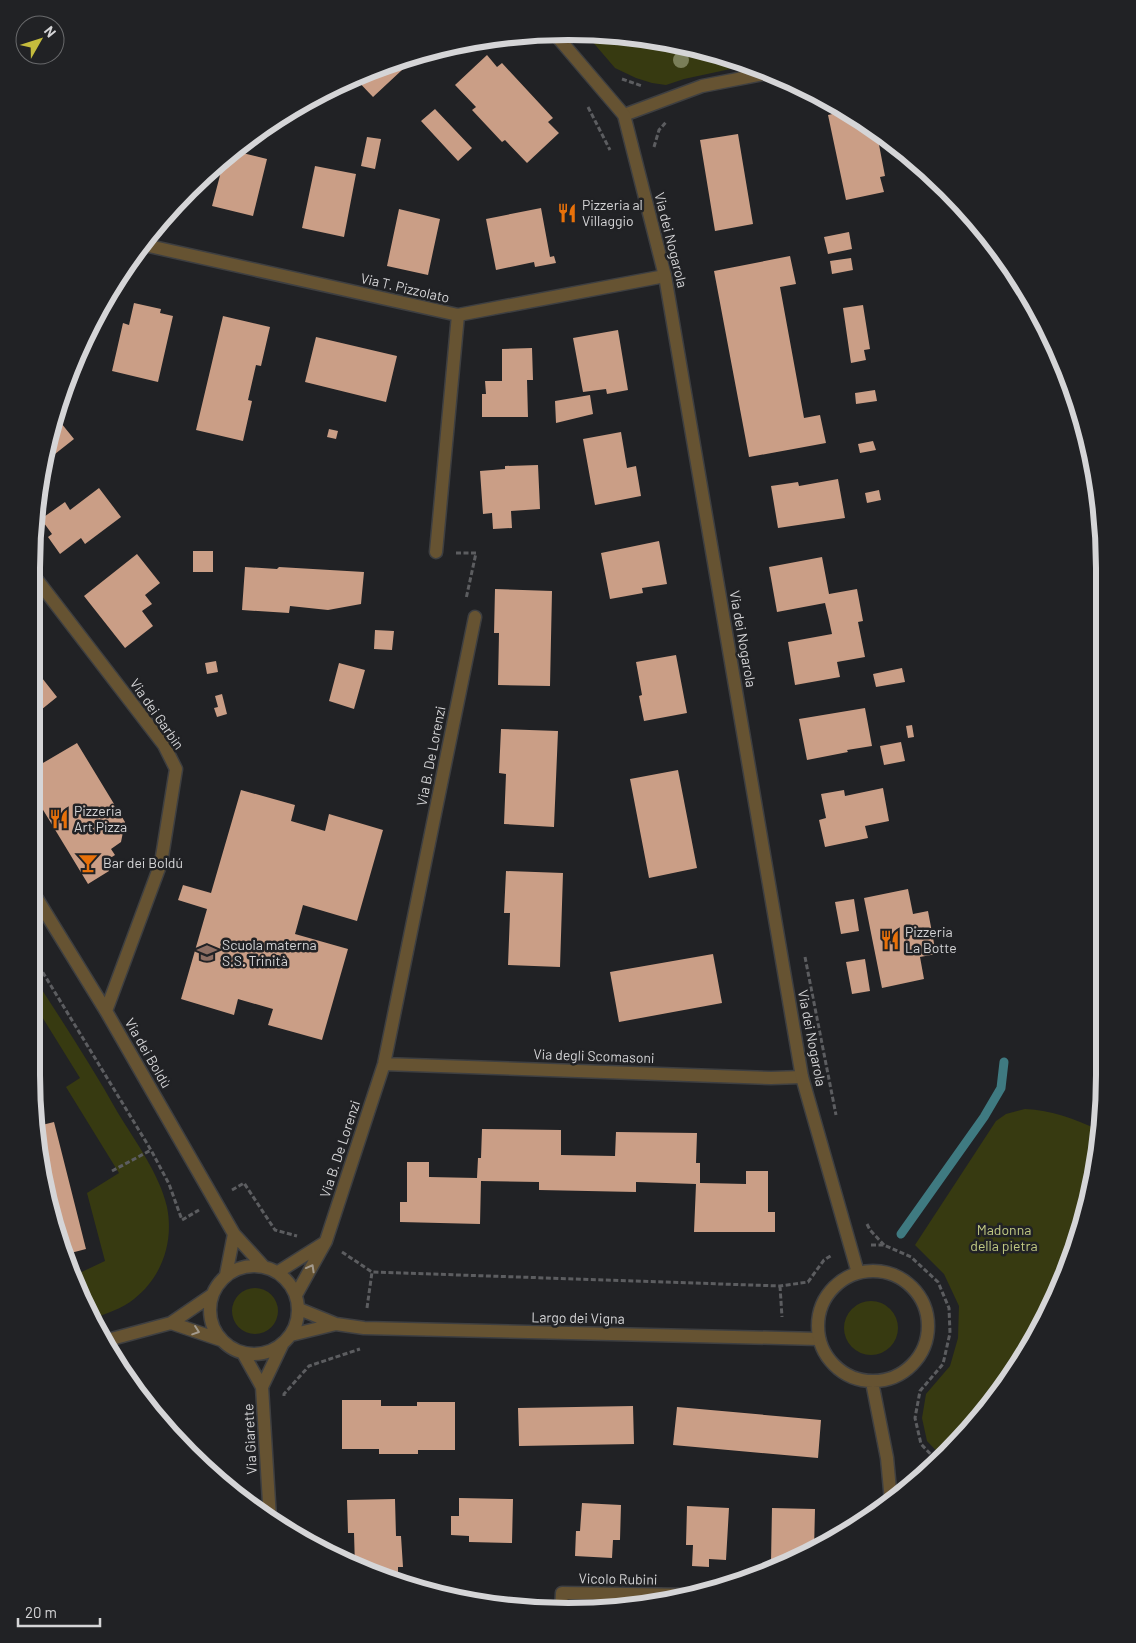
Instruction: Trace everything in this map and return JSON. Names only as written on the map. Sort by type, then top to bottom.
[{"type":"street","name":"Via dei Nogarola","points":[[560,40],[624,115],[666,276],[802,1077],[858,1273]]},
{"type":"street","points":[[624,115],[702,86],[757,75]]},
{"type":"street","name":"Via T. Pizzolato","points":[[150,246],[458,315],[666,276]]},
{"type":"street","points":[[436,552],[458,315]]},
{"type":"street","name":"Via dei Garbin","points":[[40,584],[164,745],[176,769],[162,863],[106,1012]]},
{"type":"street","name":"Via B. De Lorenzi","points":[[296,1295],[326,1241],[384,1064],[475,616]]},
{"type":"street","name":"Via dei Boldù","points":[[40,904],[106,1012],[234,1234],[264,1267]]},
{"type":"street","name":"Via degli Scomasoni","points":[[384,1064],[802,1077]]},
{"type":"street","points":[[226,1275],[234,1234]]},
{"type":"street","points":[[278,1272],[326,1241]]},
{"type":"street","points":[[249,1266],[264,1267],[278,1272],[290,1283],[296,1295],[299,1309],[297,1323],[291,1335],[282,1345],[270,1352],[256,1355],[243,1353],[231,1348],[221,1340],[214,1330],[211,1319],[212,1295],[218,1284],[226,1275],[237,1269],[249,1266]]},
{"type":"street","points":[[877,1271],[895,1276],[911,1286],[922,1302],[928,1320],[927,1338],[920,1356],[907,1370],[891,1379],[872,1382],[854,1378],[838,1370],[826,1356],[819,1339],[818,1322],[822,1306],[830,1291],[843,1280],[858,1273],[877,1271]]},
{"type":"street","points":[[111,1339],[171,1323],[212,1295]]},
{"type":"street","name":"Largo dei Vigna","points":[[299,1309],[336,1324],[364,1328],[819,1339]]},
{"type":"street","points":[[171,1323],[221,1340]]},
{"type":"street","name":"Largo dei Vigna","points":[[291,1335],[336,1324]]},
{"type":"street","name":"Via Giarette","points":[[262,1387],[282,1345]]},
{"type":"street","name":"Via Giarette","points":[[243,1353],[262,1387],[269,1510]]},
{"type":"street","points":[[872,1382],[887,1458],[890,1493]]},
{"type":"street","name":"Vicolo Rubini","points":[[562,1603],[562,1592],[662,1594]]},
{"type":"path","points":[[533,41],[538,47]]},
{"type":"path","points":[[584,100],[610,151]]},
{"type":"path","points":[[436,552],[476,554],[463,613],[475,616]]},
{"type":"path","points":[[40,968],[151,1150],[169,1184],[182,1220]]},
{"type":"path","points":[[112,1171],[151,1150]]},
{"type":"path","points":[[244,1182],[274,1230],[303,1237],[310,1234],[326,1241],[372,1272],[780,1286],[808,1282],[824,1260],[850,1244],[884,1245],[910,1257],[938,1282],[948,1308],[950,1334],[943,1364],[920,1391],[914,1418],[921,1444],[932,1456]]},
{"type":"path","points":[[285,1404],[284,1394],[309,1366],[364,1348],[364,1328],[372,1272]]},
{"type":"path","points":[[780,1286],[783,1338]]},
{"type":"green space","points":[[592,41],[671,50],[737,68],[684,79],[666,85],[636,78],[615,68]]},
{"type":"green space","points":[[40,987],[146,1158],[159,1183],[167,1207],[169,1233],[164,1258],[159,1269],[144,1290],[134,1299],[98,1317],[79,1273],[105,1261],[87,1193],[119,1173],[66,1087],[80,1078],[40,1014]]},
{"type":"green space","name":"Madonna della pietra","points":[[1025,1109],[1044,1111],[1093,1127],[1086,1178],[1068,1245],[1042,1309],[1007,1368],[987,1396],[965,1423],[937,1452],[927,1441],[922,1418],[926,1394],[950,1366],[958,1338],[959,1306],[944,1274],[915,1245],[996,1121],[1006,1114]]},
{"type":"green space","points":[[255,1288],[268,1292],[274,1298],[278,1311],[274,1324],[268,1330],[255,1334],[242,1330],[236,1324],[232,1311],[236,1298],[242,1292]]},
{"type":"green space","points":[[871,1301],[881,1303],[890,1309],[896,1318],[898,1328],[896,1338],[890,1347],[881,1353],[871,1355],[861,1353],[852,1347],[846,1338],[844,1328],[846,1318],[852,1309],[861,1303]]},
{"type":"building","points":[[487,55],[497,67],[502,63],[553,118],[548,122],[559,133],[527,163],[505,140],[502,142],[472,110],[476,107],[455,85]]},
{"type":"building","points":[[407,65],[373,97],[360,83]]},
{"type":"building","points":[[435,109],[472,148],[458,161],[421,121]]},
{"type":"building","points":[[836,113],[878,141],[885,176],[880,177],[884,192],[846,200],[828,115]]},
{"type":"building","points":[[738,134],[753,224],[715,231],[700,140]]},
{"type":"building","points":[[367,137],[381,139],[375,169],[361,166]]},
{"type":"building","points":[[242,153],[267,159],[253,216],[212,206],[221,170]]},
{"type":"building","points":[[315,166],[356,174],[344,237],[302,228]]},
{"type":"building","points":[[541,208],[550,257],[554,256],[556,263],[535,267],[534,262],[496,270],[486,219]]},
{"type":"building","points":[[399,209],[440,219],[428,275],[387,266]]},
{"type":"building","points":[[849,232],[852,249],[828,254],[824,237]]},
{"type":"building","points":[[790,256],[796,284],[780,287],[804,418],[820,415],[826,443],[749,457],[714,271]]},
{"type":"building","points":[[851,258],[853,270],[832,274],[830,261]]},
{"type":"building","points":[[134,303],[161,309],[160,313],[173,316],[158,382],[112,371],[123,323],[129,325]]},
{"type":"building","points":[[863,305],[870,349],[864,350],[866,360],[851,363],[843,308]]},
{"type":"building","points":[[223,316],[270,327],[261,366],[256,365],[248,400],[252,401],[243,441],[196,430]]},
{"type":"building","points":[[618,330],[628,390],[607,394],[606,389],[583,392],[573,338]]},
{"type":"building","points":[[316,337],[397,356],[386,402],[305,382]]},
{"type":"building","points":[[532,348],[533,380],[527,380],[528,417],[482,417],[482,394],[486,394],[485,381],[502,381],[502,349]]},
{"type":"building","points":[[875,390],[877,401],[856,404],[855,393]]},
{"type":"building","points":[[590,395],[593,414],[556,423],[555,401]]},
{"type":"building","points":[[61,422],[74,439],[52,456]]},
{"type":"building","points":[[329,429],[338,431],[336,439],[327,437]]},
{"type":"building","points":[[621,432],[627,468],[636,466],[641,496],[595,505],[583,439]]},
{"type":"building","points":[[873,441],[876,450],[860,453],[858,444]]},
{"type":"building","points":[[538,465],[540,509],[511,511],[512,528],[493,529],[492,513],[483,514],[480,471],[505,469],[505,466]]},
{"type":"building","points":[[838,479],[845,518],[778,528],[771,486],[798,482],[799,486]]},
{"type":"building","points":[[99,488],[121,517],[85,544],[81,538],[60,554],[48,537],[52,534],[42,521],[43,518],[65,502],[70,510]]},
{"type":"building","points":[[879,490],[881,500],[867,503],[865,493]]},
{"type":"building","points":[[659,541],[667,584],[642,588],[643,593],[610,599],[601,553]]},
{"type":"building","points":[[193,551],[213,551],[213,572],[193,572]]},
{"type":"building","points":[[137,554],[160,583],[145,595],[152,604],[142,611],[153,626],[125,648],[84,596]]},
{"type":"building","points":[[822,557],[829,594],[857,589],[863,621],[858,622],[865,657],[837,662],[840,677],[795,685],[788,642],[832,634],[829,620],[825,603],[777,612],[769,567]]},
{"type":"building","points":[[245,567],[364,572],[361,604],[328,610],[290,606],[289,613],[242,610]]},
{"type":"building","points":[[495,589],[552,591],[550,686],[498,685],[499,633],[494,633]]},
{"type":"building","points":[[375,630],[394,631],[392,650],[374,649]]},
{"type":"building","points":[[676,655],[687,713],[644,721],[639,696],[642,695],[636,662]]},
{"type":"building","points":[[216,661],[218,672],[207,674],[205,663]]},
{"type":"building","points":[[339,663],[365,670],[354,709],[329,701]]},
{"type":"building","points":[[902,668],[905,682],[876,687],[873,674]]},
{"type":"building","points":[[40,675],[57,697],[40,711]]},
{"type":"building","points":[[222,694],[227,714],[217,717],[214,708],[218,707],[215,696]]},
{"type":"building","points":[[865,708],[872,746],[807,760],[799,719]]},
{"type":"building","points":[[912,725],[914,737],[908,738],[906,726]]},
{"type":"building","points":[[501,729],[558,731],[554,827],[504,824],[506,774],[499,773]]},
{"type":"building","points":[[901,742],[905,761],[884,765],[880,746]]},
{"type":"building","points":[[77,743],[125,822],[121,842],[111,849],[115,855],[104,862],[109,871],[88,884],[40,805],[40,765]]},
{"type":"building","points":[[678,770],[697,868],[649,878],[630,779]]},
{"type":"building","points":[[883,788],[889,821],[865,826],[868,838],[825,847],[819,820],[826,818],[821,794],[844,790],[845,796]]},
{"type":"building","points":[[241,790],[295,805],[291,821],[325,831],[329,814],[383,830],[357,921],[303,905],[295,934],[348,949],[322,1040],[268,1025],[273,1009],[238,999],[234,1015],[181,999],[207,909],[178,900],[183,885],[211,893]]},
{"type":"building","points":[[506,871],[563,873],[560,967],[508,965],[510,913],[504,913]]},
{"type":"building","points":[[908,889],[913,914],[928,911],[936,954],[920,957],[924,979],[882,988],[864,898]]},
{"type":"building","points":[[854,899],[859,931],[841,934],[835,902]]},
{"type":"building","points":[[713,954],[722,1003],[619,1022],[610,972]]},
{"type":"building","points":[[865,959],[870,991],[852,994],[846,962]]},
{"type":"building","points":[[54,1122],[86,1249],[71,1253],[68,1245],[50,1178],[43,1125]]},
{"type":"building","points":[[482,1129],[561,1130],[561,1155],[615,1156],[616,1132],[697,1133],[696,1163],[700,1163],[700,1183],[746,1184],[746,1171],[768,1171],[768,1212],[775,1212],[775,1232],[694,1232],[696,1184],[636,1182],[636,1192],[539,1190],[539,1182],[481,1181],[480,1224],[400,1222],[400,1202],[407,1202],[407,1162],[429,1162],[429,1177],[477,1178],[478,1158],[481,1158]]},
{"type":"building","points":[[342,1400],[381,1400],[381,1406],[417,1406],[417,1402],[455,1402],[455,1450],[418,1450],[418,1454],[379,1454],[379,1449],[342,1449]]},
{"type":"building","points":[[633,1406],[634,1444],[519,1446],[518,1408]]},
{"type":"building","points":[[677,1407],[821,1420],[818,1458],[673,1445]]},
{"type":"building","points":[[459,1498],[513,1499],[512,1543],[469,1542],[469,1536],[451,1535],[451,1516],[459,1516]]},
{"type":"building","points":[[395,1499],[396,1536],[401,1536],[403,1567],[398,1567],[398,1575],[355,1558],[354,1533],[348,1533],[347,1500]]},
{"type":"building","points":[[582,1503],[621,1505],[620,1540],[613,1540],[612,1558],[575,1556],[576,1531],[580,1531]]},
{"type":"building","points":[[687,1506],[729,1508],[726,1560],[709,1559],[709,1567],[692,1566],[693,1545],[686,1545]]},
{"type":"building","points":[[772,1508],[815,1509],[814,1542],[771,1562]]},
{"type":"waterway","points":[[901,1234],[984,1117],[1001,1088],[1004,1062]]},
{"type":"place","name":"Pizzeria al Villaggio","points":[[567,213]]},
{"type":"place","name":"Pizzeria Art Pizza","points":[[59,819]]},
{"type":"place","name":"Bar dei Boldú","points":[[88,863]]},
{"type":"place","name":"Pizzeria La Botte","points":[[890,940]]},
{"type":"place","name":"Scuola materna S.S. Trinità","points":[[207,953]]}]
